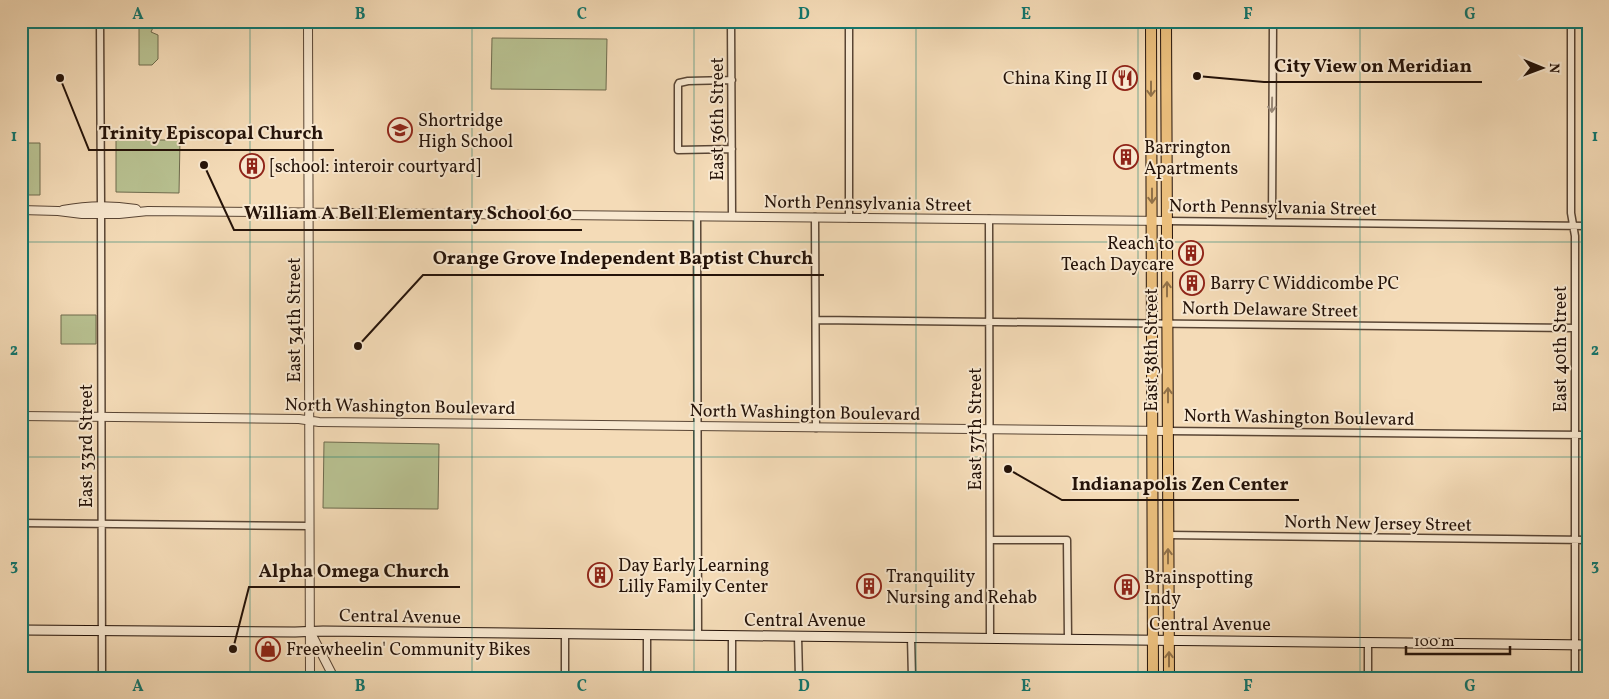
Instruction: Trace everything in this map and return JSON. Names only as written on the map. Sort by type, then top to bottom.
[{"type":"main road","name":"East 38th Street","points":[[1151,21],[1153,678]]},
{"type":"main road","name":"East 38th Street","points":[[1166,21],[1169,678]]},
{"type":"main road","name":"Central Avenue","points":[[21,630],[1168,639],[1588,645]]},
{"type":"street","name":"East 33rd Street","points":[[100,21],[102,678]]},
{"type":"street","name":"East 34th Street","points":[[308,21],[310,678]]},
{"type":"street","name":"East 36th Street","points":[[731,21],[732,216]]},
{"type":"street","points":[[849,21],[849,218]]},
{"type":"street","points":[[1272,222],[1273,21]]},
{"type":"street","name":"East 40th Street","points":[[1571,21],[1571,213],[1574,236],[1575,328],[1575,678]]},
{"type":"street","points":[[732,80],[688,80],[679,83],[678,150],[732,149]]},
{"type":"street","name":"North Pennsylvania Street","points":[[21,210],[58,211],[82,206],[101,210],[119,206],[148,211],[1588,226]]},
{"type":"street","points":[[697,216],[698,636]]},
{"type":"street","points":[[815,217],[816,428]]},
{"type":"street","name":"East 37th Street","points":[[989,219],[990,638]]},
{"type":"street","name":"North Delaware Street","points":[[816,320],[1575,328]]},
{"type":"street","name":"North Washington Boulevard","points":[[21,416],[299,419],[319,422],[1588,435]]},
{"type":"street","points":[[21,523],[310,526]]},
{"type":"street","name":"North New Jersey Street","points":[[1168,535],[1588,540]]},
{"type":"street","points":[[990,540],[1067,540],[1068,639]]},
{"type":"street","points":[[310,632],[334,678]]},
{"type":"street","points":[[565,634],[565,678]]},
{"type":"street","points":[[647,635],[647,678]]},
{"type":"street","points":[[732,636],[732,678]]},
{"type":"street","points":[[798,636],[799,678]]},
{"type":"street","points":[[911,637],[912,678]]},
{"type":"street","points":[[1368,642],[1368,678]]},
{"type":"green space","points":[[156,21],[151,32],[158,35],[158,59],[152,65],[139,65],[139,23]]},
{"type":"green space","points":[[492,38],[607,39],[606,90],[491,89]]},
{"type":"green space","points":[[116,140],[180,140],[179,193],[116,192]]},
{"type":"green space","points":[[21,143],[40,143],[40,195],[21,195]]},
{"type":"green space","points":[[61,315],[96,315],[96,344],[61,344]]},
{"type":"green space","points":[[324,442],[439,444],[438,509],[323,508]]},
{"type":"place","name":"City View on Meridian","points":[[1197,76]]},
{"type":"place","name":"Trinity Episcopal Church","points":[[60,78]]},
{"type":"place","name":"China King II","points":[[1125,78]]},
{"type":"place","name":"Shortridge High School","points":[[400,130]]},
{"type":"place","name":"Barrington Apartments","points":[[1126,157]]},
{"type":"place","name":"William A Bell Elementary School 60","points":[[204,165]]},
{"type":"place","name":"[school: interoir courtyard]","points":[[252,166]]},
{"type":"place","name":"Reach to Teach Daycare","points":[[1191,253]]},
{"type":"place","name":"Barry C Widdicombe PC","points":[[1192,283]]},
{"type":"place","name":"Orange Grove Independent Baptist Church","points":[[358,346]]},
{"type":"place","name":"Indianapolis Zen Center","points":[[1008,469]]},
{"type":"place","name":"Day Early Learning Lilly Family Center","points":[[600,575]]},
{"type":"place","name":"Tranquility Nursing and Rehab","points":[[869,586]]},
{"type":"place","name":"Brainspotting Indy","points":[[1127,587]]},
{"type":"place","name":"Alpha Omega Church","points":[[233,649]]},
{"type":"place","name":"Freewheelin' Community Bikes","points":[[268,649]]}]
